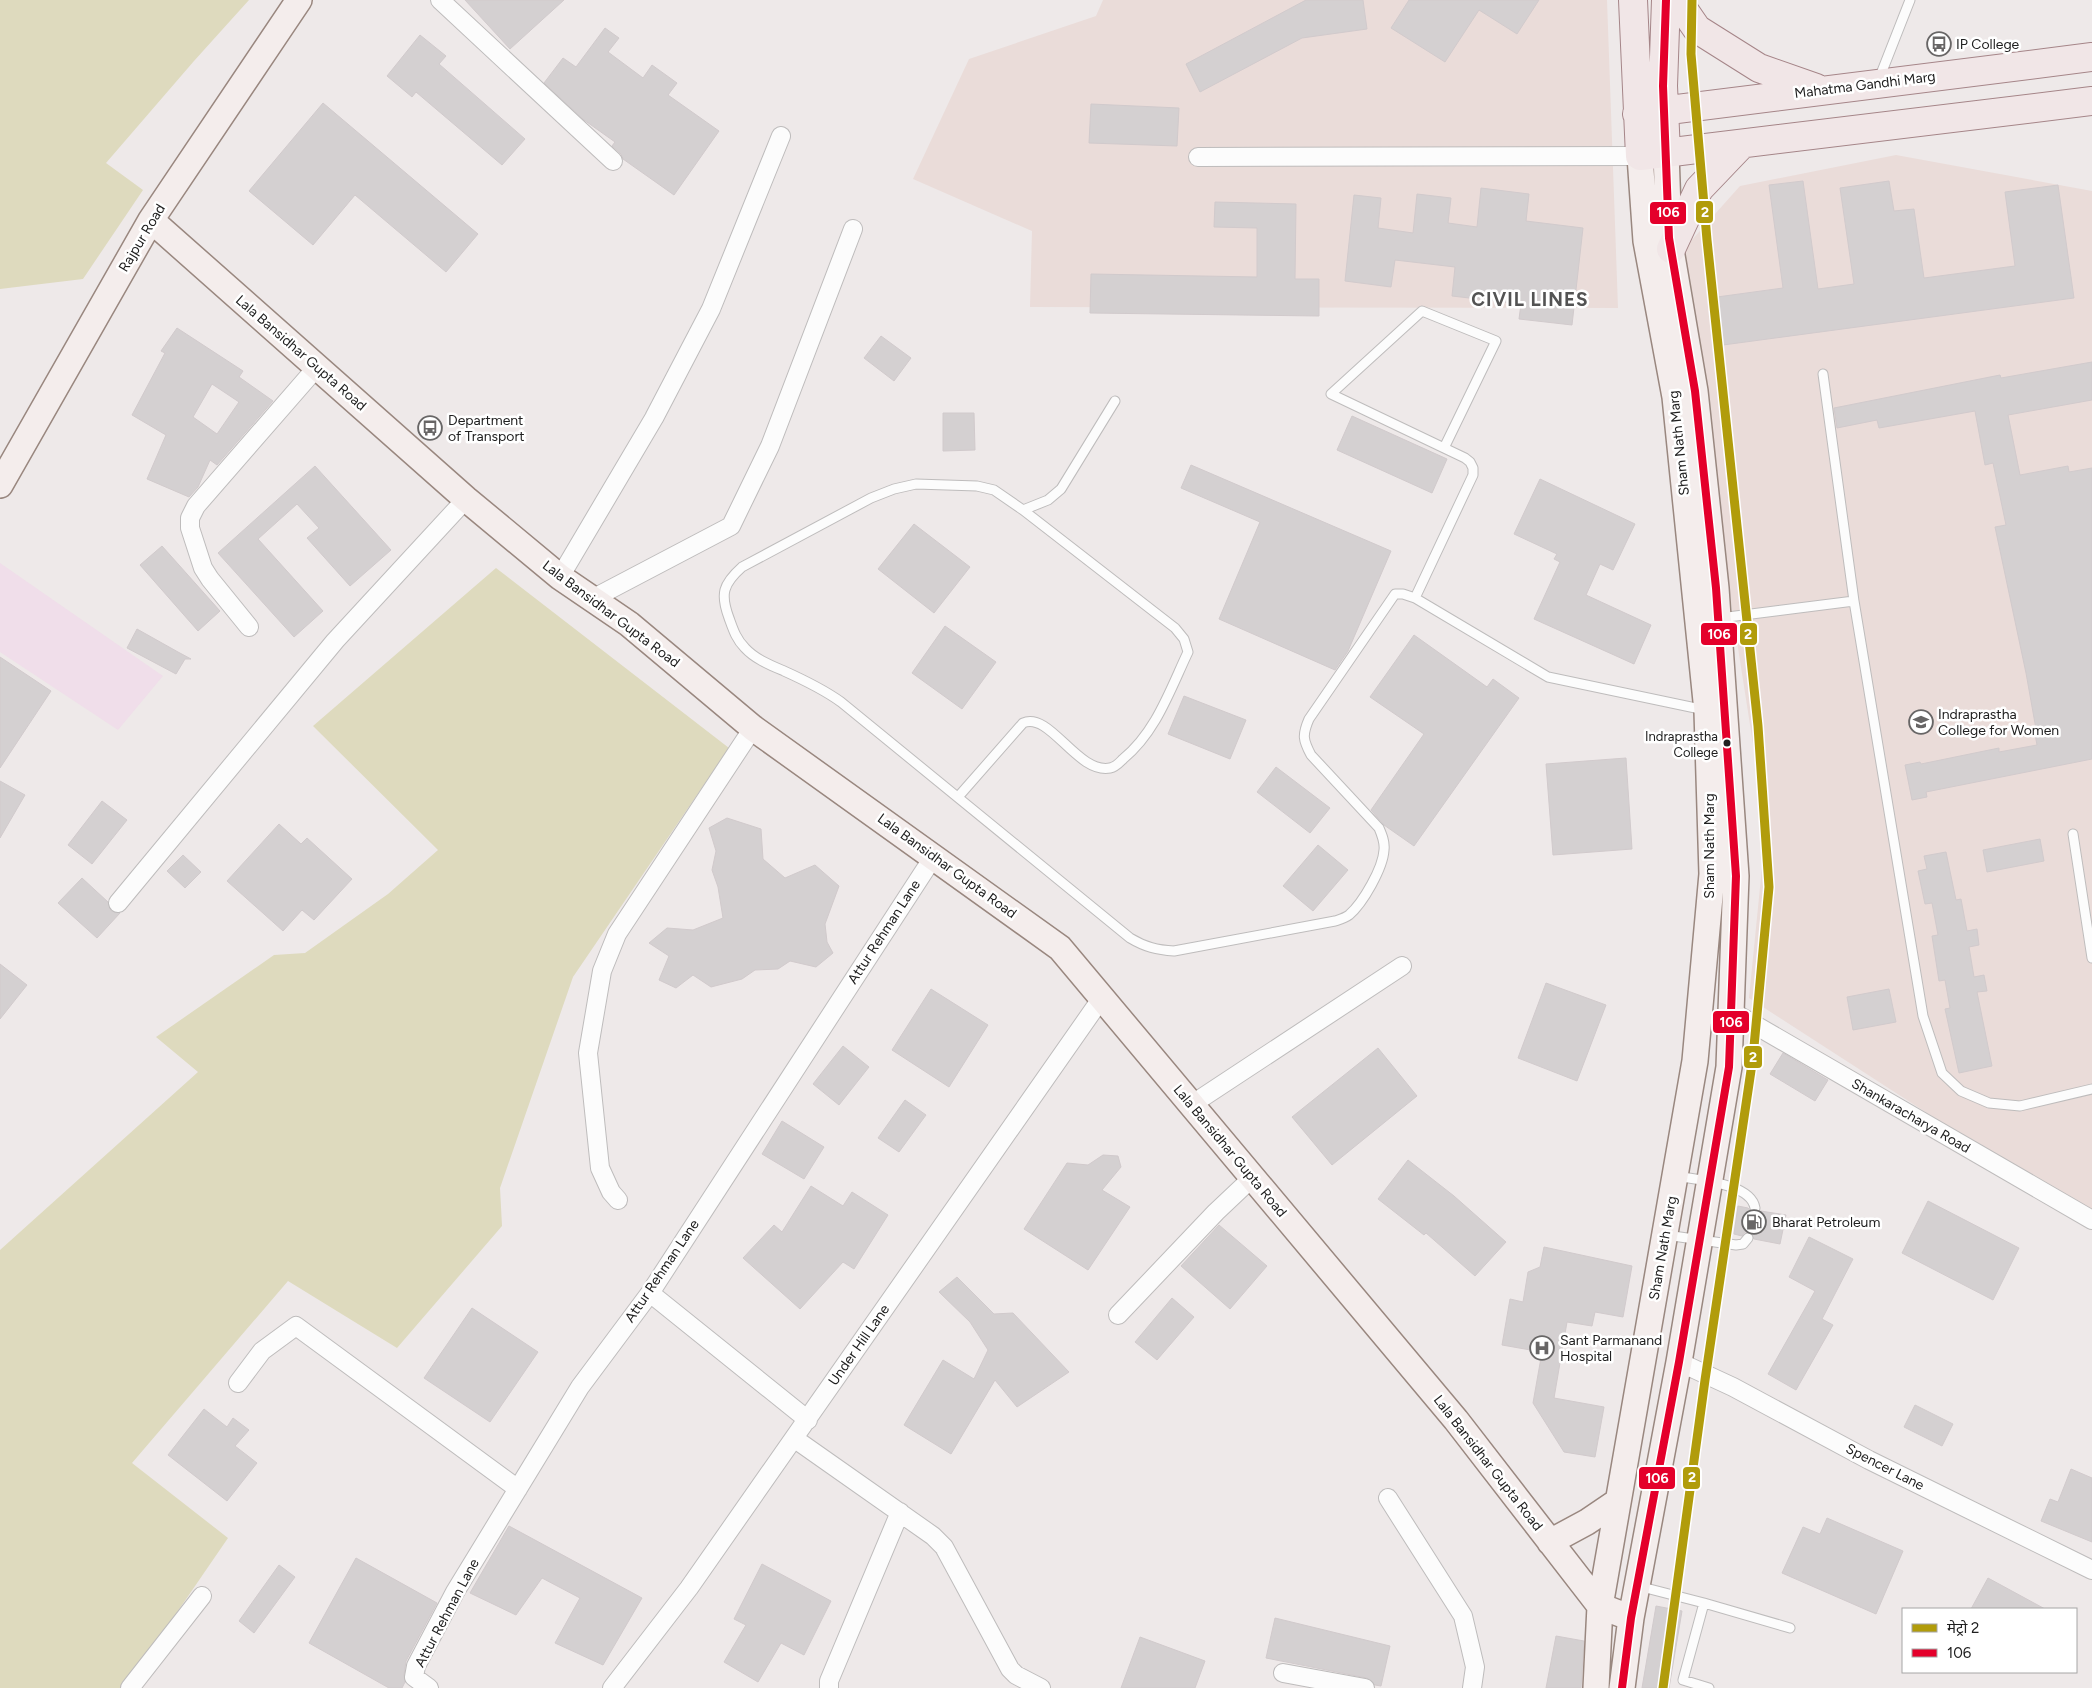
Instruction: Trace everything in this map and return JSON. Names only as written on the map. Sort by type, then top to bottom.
[{"type":"main road","name":"Rajpur Road","points":[[0,485],[151,220],[299,0]]},
{"type":"main road","name":"Sham Nath Marg","points":[[1596,1688],[1600,1606],[1695,1062],[1712,874],[1707,711],[1708,619],[1695,391],[1653,155],[1650,112],[1633,0]]},
{"type":"main road","name":"Sham Nath Marg","points":[[1650,112],[1666,0]]},
{"type":"main road","points":[[1677,0],[1697,29],[1759,68],[1822,90]]},
{"type":"main road","name":"Mahatma Gandhi Marg","points":[[1650,112],[2092,57]]},
{"type":"main road","points":[[1653,155],[2092,101]]},
{"type":"main road","points":[[1671,249],[1699,189],[1742,144]]},
{"type":"main road","name":"Sham Nath Marg","points":[[1622,1688],[1631,1618],[1679,1362],[1729,1067],[1736,876],[1708,619],[1675,396],[1646,241],[1653,155]]},
{"type":"main road","name":"Lala Bansidhar Gupta Road","points":[[151,220],[466,498],[560,577],[629,624],[753,728],[1060,948],[1456,1420],[1600,1606]]},
{"type":"main road","points":[[1550,1542],[1587,1522],[1618,1500]]},
{"type":"main road","points":[[1600,1606],[1631,1618]]},
{"type":"street","points":[[440,0],[614,162]]},
{"type":"street","points":[[560,577],[654,418],[711,309],[781,136]]},
{"type":"street","points":[[1198,158],[1653,155]]},
{"type":"street","points":[[592,599],[731,526],[770,446],[853,229]]},
{"type":"street","points":[[249,627],[203,568],[190,528],[190,518],[196,506],[317,367]]},
{"type":"street","points":[[118,903],[335,641],[466,498]]},
{"type":"street","points":[[618,1200],[611,1192],[600,1168],[588,1053],[602,971],[617,934],[753,728]]},
{"type":"street","name":"Attur Rehman Lane","points":[[430,1688],[414,1677],[416,1666],[455,1592],[580,1387],[650,1293],[934,856]]},
{"type":"street","points":[[1191,1105],[1402,966]]},
{"type":"street","name":"Under Hill Lane","points":[[612,1688],[689,1588],[1101,999]]},
{"type":"street","name":"Shankaracharya Road","points":[[1731,1011],[2092,1220]]},
{"type":"street","points":[[1118,1315],[1216,1212],[1252,1178]]},
{"type":"street","points":[[650,1293],[808,1420]]},
{"type":"street","points":[[238,1383],[262,1352],[296,1326],[518,1489]]},
{"type":"street","name":"Spencer Lane","points":[[1679,1362],[1733,1387],[1869,1460],[2092,1570]]},
{"type":"street","points":[[795,1438],[933,1536],[944,1547],[1010,1669],[1016,1675],[1041,1688]]},
{"type":"street","points":[[1388,1498],[1463,1616],[1475,1667],[1472,1688]]},
{"type":"street","points":[[829,1688],[829,1681],[900,1512]]},
{"type":"street","points":[[130,1688],[202,1596]]},
{"type":"street","points":[[1283,1674],[1365,1688]]},
{"type":"lane","points":[[1877,83],[1910,0]]},
{"type":"lane","points":[[1415,598],[1473,475],[1473,468],[1470,462],[1444,448],[1331,394],[1422,311],[1496,340],[1444,448]]},
{"type":"lane","points":[[1822,374],[1854,601],[1923,1016],[1942,1073],[1961,1091],[1989,1103],[2020,1106],[2092,1088]]},
{"type":"lane","points":[[1023,510],[1048,500],[1061,489],[1115,401]]},
{"type":"lane","points":[[958,797],[1023,723],[1028,721],[1040,723],[1088,764],[1105,769],[1114,767],[1136,749],[1150,732],[1188,652],[1184,639],[1175,628],[1023,510],[994,490],[977,486],[916,484],[894,489],[871,498],[742,567],[732,577],[726,587],[722,602],[736,636],[751,654],[757,658],[825,690],[1130,938],[1157,950],[1174,951],[1343,919],[1353,911],[1375,878],[1383,859],[1384,839],[1379,828],[1311,755],[1304,741],[1304,731],[1309,719],[1395,594],[1403,594],[1415,598],[1548,677],[1707,711]]},
{"type":"lane","points":[[1708,619],[1854,601]]},
{"type":"lane","points":[[2073,834],[2092,958]]},
{"type":"lane","points":[[1675,1176],[1740,1190],[1752,1199],[1755,1208]]},
{"type":"lane","points":[[1665,1235],[1740,1245],[1748,1238]]},
{"type":"lane","points":[[1638,1586],[1704,1602],[1790,1628]]},
{"type":"lane","points":[[1704,1602],[1684,1680],[1709,1688]]},
{"type":"shaded area","points":[[0,0],[249,0],[106,163],[143,190],[83,279],[0,289]]},
{"type":"shaded area","points":[[1103,0],[1607,0],[1618,308],[1030,307],[1032,231],[913,179],[969,59],[1096,16]]},
{"type":"shaded area","name":"Indraprastha College for Women","points":[[1896,155],[2092,191],[2092,1213],[1975,1144],[1749,998],[1766,827],[1733,616],[1682,251],[1740,186]]},
{"type":"shaded area","points":[[0,563],[163,676],[118,730],[0,652]]},
{"type":"shaded area","points":[[496,568],[729,748],[573,977],[500,1188],[502,1226],[397,1348],[288,1281],[132,1463],[228,1538],[125,1688],[0,1688],[0,1250],[198,1072],[156,1037],[274,955],[305,953],[388,894],[438,850],[313,726]]},
{"type":"building","points":[[465,0],[564,0],[510,49]]},
{"type":"building","points":[[1306,0],[1363,0],[1367,29],[1302,38],[1200,92],[1186,64]]},
{"type":"building","points":[[1409,0],[1539,0],[1517,34],[1479,10],[1445,62],[1391,28]]},
{"type":"building","points":[[605,28],[619,38],[608,52],[643,78],[652,65],[677,83],[668,95],[719,131],[674,195],[623,159],[621,154],[612,146],[615,142],[584,120],[544,83],[563,58],[576,67]]},
{"type":"building","points":[[420,35],[446,56],[439,64],[525,139],[502,165],[416,92],[412,97],[387,76]]},
{"type":"building","points":[[323,103],[478,234],[446,272],[355,195],[313,245],[249,191]]},
{"type":"building","points":[[1091,104],[1179,108],[1177,146],[1089,143]]},
{"type":"building","points":[[1803,181],[1818,289],[1854,284],[1840,188],[1889,181],[1894,211],[1914,209],[1924,278],[2015,266],[2005,192],[2058,185],[2074,298],[1723,345],[1717,297],[1783,288],[1769,185]]},
{"type":"building","points":[[1481,188],[1529,194],[1526,221],[1583,228],[1572,325],[1519,319],[1521,304],[1452,296],[1455,267],[1395,260],[1391,287],[1345,281],[1354,195],[1381,198],[1378,228],[1413,233],[1417,194],[1451,198],[1448,223],[1477,227]]},
{"type":"building","points":[[1215,202],[1296,204],[1295,279],[1319,279],[1319,316],[1090,313],[1091,274],[1257,277],[1257,228],[1214,227]]},
{"type":"building","points":[[177,328],[243,371],[239,377],[273,401],[217,465],[210,460],[198,487],[189,497],[147,479],[166,435],[132,415],[165,353],[161,351]],"holes":[[[212,384],[239,402],[217,434],[193,417]]]},
{"type":"building","points":[[881,336],[911,358],[894,381],[864,358]]},
{"type":"building","points":[[2092,362],[2092,400],[2008,415],[2020,475],[2068,466],[2069,472],[2092,468],[2092,759],[1926,792],[1927,797],[1912,800],[1905,765],[1920,762],[1921,764],[1999,748],[1999,752],[2037,745],[2026,673],[1995,527],[2006,525],[1993,463],[1985,465],[1975,411],[1879,428],[1877,420],[1837,428],[1834,408],[2000,375],[2001,378]]},
{"type":"building","points":[[943,413],[974,413],[975,450],[943,451]]},
{"type":"building","points":[[1352,416],[1447,459],[1432,493],[1337,450]]},
{"type":"building","points":[[1191,465],[1391,551],[1348,651],[1335,670],[1219,619],[1260,522],[1181,488]]},
{"type":"building","points":[[315,466],[391,550],[350,586],[307,538],[319,528],[297,504],[258,539],[323,611],[294,637],[218,553]]},
{"type":"building","points":[[1540,479],[1635,524],[1613,570],[1600,564],[1586,595],[1651,625],[1634,664],[1534,619],[1560,562],[1554,559],[1557,554],[1514,534]]},
{"type":"building","points":[[914,524],[970,567],[934,613],[878,569]]},
{"type":"building","points":[[162,546],[220,611],[198,631],[140,565]]},
{"type":"building","points":[[945,626],[996,662],[962,709],[912,673]]},
{"type":"building","points":[[137,629],[191,659],[185,659],[176,674],[127,648]]},
{"type":"building","points":[[1414,635],[1487,687],[1493,679],[1519,698],[1414,846],[1384,825],[1371,810],[1424,734],[1370,697]]},
{"type":"building","points":[[0,657],[51,691],[0,768]]},
{"type":"building","points":[[1184,696],[1246,720],[1230,759],[1168,734]]},
{"type":"building","points":[[1626,758],[1632,849],[1553,855],[1546,764]]},
{"type":"building","points":[[1276,767],[1330,808],[1310,833],[1257,792]]},
{"type":"building","points":[[0,781],[25,795],[0,838]]},
{"type":"building","points":[[102,801],[127,820],[92,864],[68,845]]},
{"type":"building","points":[[727,818],[761,829],[763,859],[785,878],[815,865],[839,886],[825,924],[827,942],[833,953],[816,967],[790,961],[778,969],[755,970],[742,979],[711,987],[693,975],[676,988],[659,980],[669,956],[649,943],[667,928],[693,930],[723,918],[718,887],[712,870],[716,851],[709,828]]},
{"type":"building","points":[[279,824],[301,844],[307,838],[352,879],[314,920],[302,910],[283,931],[227,881]]},
{"type":"building","points":[[2040,839],[2044,861],[1987,872],[1983,850]]},
{"type":"building","points":[[1318,845],[1348,870],[1313,911],[1283,886]]},
{"type":"building","points":[[1946,852],[1956,900],[1961,899],[1967,931],[1977,929],[1979,945],[1969,947],[1974,977],[1984,975],[1987,991],[1977,992],[1992,1066],[1959,1073],[1945,1009],[1950,1008],[1945,980],[1939,981],[1932,936],[1938,935],[1932,903],[1925,904],[1918,871],[1927,869],[1924,856]]},
{"type":"building","points":[[183,855],[201,872],[185,888],[167,871]]},
{"type":"building","points":[[82,878],[108,902],[111,911],[120,913],[97,938],[58,903]]},
{"type":"building","points":[[0,964],[27,985],[0,1019]]},
{"type":"building","points":[[1546,983],[1606,1005],[1577,1081],[1518,1058]]},
{"type":"building","points":[[931,989],[988,1025],[949,1087],[892,1050]]},
{"type":"building","points":[[1889,989],[1896,1022],[1853,1030],[1847,997]]},
{"type":"building","points":[[843,1046],[869,1067],[839,1105],[813,1084]]},
{"type":"building","points":[[1378,1048],[1417,1096],[1332,1165],[1292,1117]]},
{"type":"building","points":[[1783,1053],[1828,1080],[1815,1101],[1770,1074]]},
{"type":"building","points":[[905,1100],[926,1115],[899,1152],[878,1138]]},
{"type":"building","points":[[782,1121],[824,1147],[804,1179],[762,1154]]},
{"type":"building","points":[[1103,1155],[1118,1156],[1121,1167],[1102,1190],[1130,1207],[1088,1270],[1024,1229],[1067,1163],[1088,1165]]},
{"type":"building","points":[[1408,1160],[1454,1196],[1506,1242],[1475,1276],[1426,1233],[1424,1235],[1378,1199]]},
{"type":"building","points":[[811,1186],[843,1206],[852,1192],[888,1215],[854,1269],[843,1262],[800,1309],[743,1258],[774,1225],[782,1232]]},
{"type":"building","points":[[1928,1201],[2019,1248],[1993,1300],[1902,1253]]},
{"type":"building","points":[[1738,1206],[1748,1208],[1754,1214],[1761,1211],[1786,1215],[1780,1244],[1754,1239],[1750,1232],[1745,1232],[1742,1236],[1734,1234]]},
{"type":"building","points":[[1219,1225],[1267,1266],[1230,1309],[1181,1266]]},
{"type":"building","points":[[1809,1237],[1853,1259],[1822,1319],[1833,1325],[1796,1390],[1768,1374],[1815,1291],[1789,1277]]},
{"type":"building","name":"Sant Parmanand Hospital","points":[[1544,1247],[1632,1266],[1623,1317],[1595,1312],[1592,1326],[1567,1322],[1554,1398],[1604,1407],[1595,1457],[1564,1452],[1533,1403],[1542,1352],[1502,1345],[1510,1299],[1523,1302],[1528,1272],[1540,1267]]},
{"type":"building","points":[[957,1277],[994,1314],[1013,1313],[1069,1372],[1017,1407],[995,1380],[951,1454],[904,1425],[943,1360],[974,1379],[988,1350],[970,1322],[939,1292]]},
{"type":"building","points":[[1172,1298],[1194,1317],[1157,1360],[1135,1342]]},
{"type":"building","points":[[472,1308],[538,1352],[490,1422],[424,1378]]},
{"type":"building","points":[[1915,1405],[1953,1424],[1942,1446],[1904,1427]]},
{"type":"building","points":[[204,1409],[227,1427],[233,1418],[249,1430],[235,1446],[257,1463],[227,1501],[168,1455]]},
{"type":"building","points":[[2071,1469],[2092,1478],[2092,1542],[2041,1521],[2050,1499],[2058,1502]]},
{"type":"building","points":[[1827,1518],[1903,1551],[1876,1614],[1782,1573],[1803,1527],[1820,1534]]},
{"type":"building","points":[[509,1526],[642,1598],[603,1665],[555,1643],[580,1598],[542,1578],[516,1615],[470,1593]]},
{"type":"building","points":[[356,1558],[437,1603],[406,1661],[405,1682],[402,1688],[389,1688],[309,1643]]},
{"type":"building","points":[[762,1564],[831,1601],[804,1655],[781,1643],[758,1682],[724,1662],[746,1625],[734,1619]]},
{"type":"building","points":[[279,1565],[295,1577],[254,1633],[239,1621]]},
{"type":"building","points":[[1988,1578],[2043,1608],[1972,1608]]},
{"type":"building","points":[[1656,1606],[1682,1611],[1669,1688],[1642,1688]]},
{"type":"building","points":[[1275,1618],[1390,1646],[1381,1686],[1375,1685],[1367,1678],[1266,1658]]},
{"type":"building","points":[[1556,1636],[1584,1641],[1581,1688],[1546,1688]]},
{"type":"building","points":[[1140,1637],[1205,1661],[1195,1688],[1121,1688]]},
{"type":"metro line","name":"2","points":[[1663,1688],[1705,1380],[1753,1057],[1769,887],[1758,726],[1707,240],[1691,54],[1692,0]]},
{"type":"transit line","name":"106","points":[[1622,1688],[1631,1618],[1679,1362],[1729,1067],[1736,876],[1716,588],[1695,391],[1669,238],[1663,86],[1666,0]]},
{"type":"place","name":"IP College","points":[[1939,44]]},
{"type":"place","name":"Department of Transport","points":[[430,428]]},
{"type":"place","name":"Indraprastha College for Women","points":[[1921,722]]},
{"type":"place","name":"Indraprastha College","points":[[1727,743]]},
{"type":"place","name":"Bharat Petroleum","points":[[1754,1222]]},
{"type":"place","name":"Sant Parmanand Hospital","points":[[1542,1348]]},
{"type":"district","name":"CIVIL LINES","points":[[1530,299]]}]
